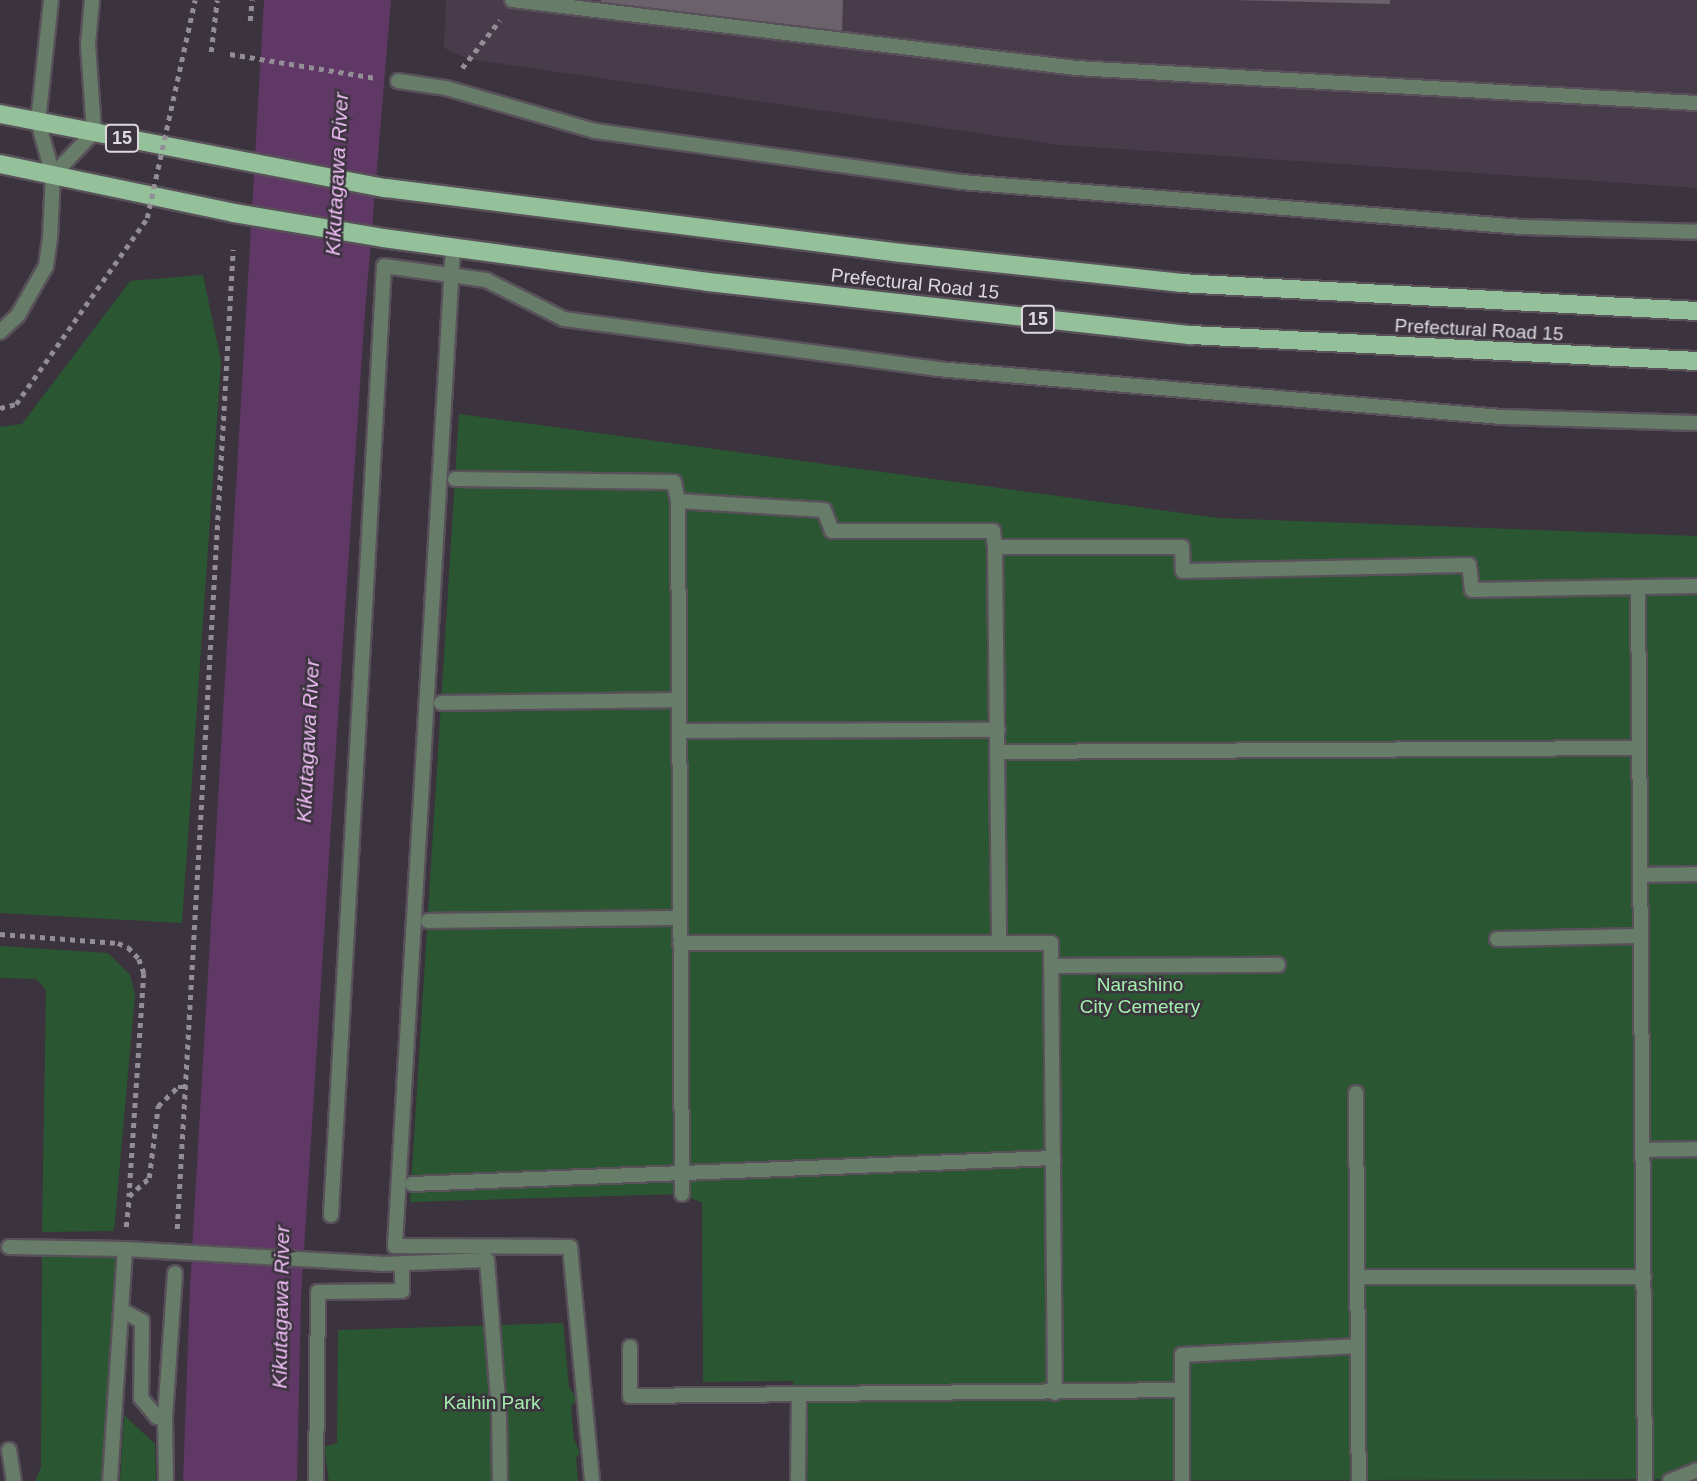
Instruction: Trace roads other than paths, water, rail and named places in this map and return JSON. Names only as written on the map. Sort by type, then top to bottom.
[{"type":"main road","name":"15","points":[[0,114],[94,132]]},
{"type":"main road","name":"Prefectural Road 15","points":[[94,132],[386,188],[901,253],[1180,283],[1697,310]]},
{"type":"main road","name":"15","points":[[0,164],[53,175]]},
{"type":"main road","name":"Prefectural Road 15","points":[[53,175],[234,213],[383,238],[708,282],[1191,335],[1697,361]]},
{"type":"street","points":[[0,332],[18,315],[46,266],[53,175],[38,122],[51,0]]},
{"type":"street","points":[[53,175],[94,132],[88,44],[92,0]]},
{"type":"street","points":[[513,1],[1076,68],[1697,103]]},
{"type":"street","points":[[398,81],[446,88],[595,131],[961,182],[1522,227],[1697,232]]},
{"type":"street","points":[[453,248],[396,1246],[570,1247],[592,1481]]},
{"type":"street","points":[[331,1215],[384,266],[486,280],[564,319],[937,369],[1502,417],[1697,423]]},
{"type":"street","points":[[455,479],[674,482],[678,501],[682,1194]]},
{"type":"street","points":[[678,501],[824,510],[832,531],[993,531],[999,752],[999,943]]},
{"type":"street","points":[[995,547],[1182,547],[1183,571],[1469,565],[1472,590],[1697,586]]},
{"type":"street","points":[[1638,587],[1645,1481]]},
{"type":"street","points":[[441,703],[679,700]]},
{"type":"street","points":[[679,731],[998,730]]},
{"type":"street","points":[[999,752],[1639,748]]},
{"type":"street","points":[[1641,875],[1697,874]]},
{"type":"street","points":[[428,921],[680,918]]},
{"type":"street","points":[[1497,939],[1641,936]]},
{"type":"street","points":[[680,943],[1051,943],[1055,1392]]},
{"type":"street","points":[[1051,966],[1279,965]]},
{"type":"street","points":[[1356,1093],[1359,1481]]},
{"type":"street","points":[[1643,1150],[1697,1149]]},
{"type":"street","points":[[412,1184],[1053,1158]]},
{"type":"street","points":[[9,1247],[125,1249],[382,1264],[486,1260],[499,1412],[500,1481]]},
{"type":"street","points":[[110,1481],[125,1249]]},
{"type":"street","points":[[316,1481],[318,1292],[402,1291],[402,1263]]},
{"type":"street","points":[[166,1481],[165,1418],[175,1273]]},
{"type":"street","points":[[1358,1278],[1644,1277]]},
{"type":"street","points":[[121,1310],[142,1321],[141,1398],[157,1418],[165,1418]]},
{"type":"street","points":[[1182,1481],[1182,1355],[1358,1346]]},
{"type":"street","points":[[630,1347],[630,1396],[1182,1390]]},
{"type":"street","points":[[798,1481],[799,1395]]},
{"type":"street","points":[[9,1450],[14,1481]]},
{"type":"street","points":[[1670,1481],[1697,1470]]},
{"type":"water","name":"Kikutagawa River","points":[[264,0],[391,0],[364,325],[301,1298],[297,1481],[183,1481],[190,1286]]},
{"type":"park label","name":"Narashino City Cemetery","points":[[1140,996]]},
{"type":"park label","name":"Kaihin Park","points":[[492,1403]]}]
